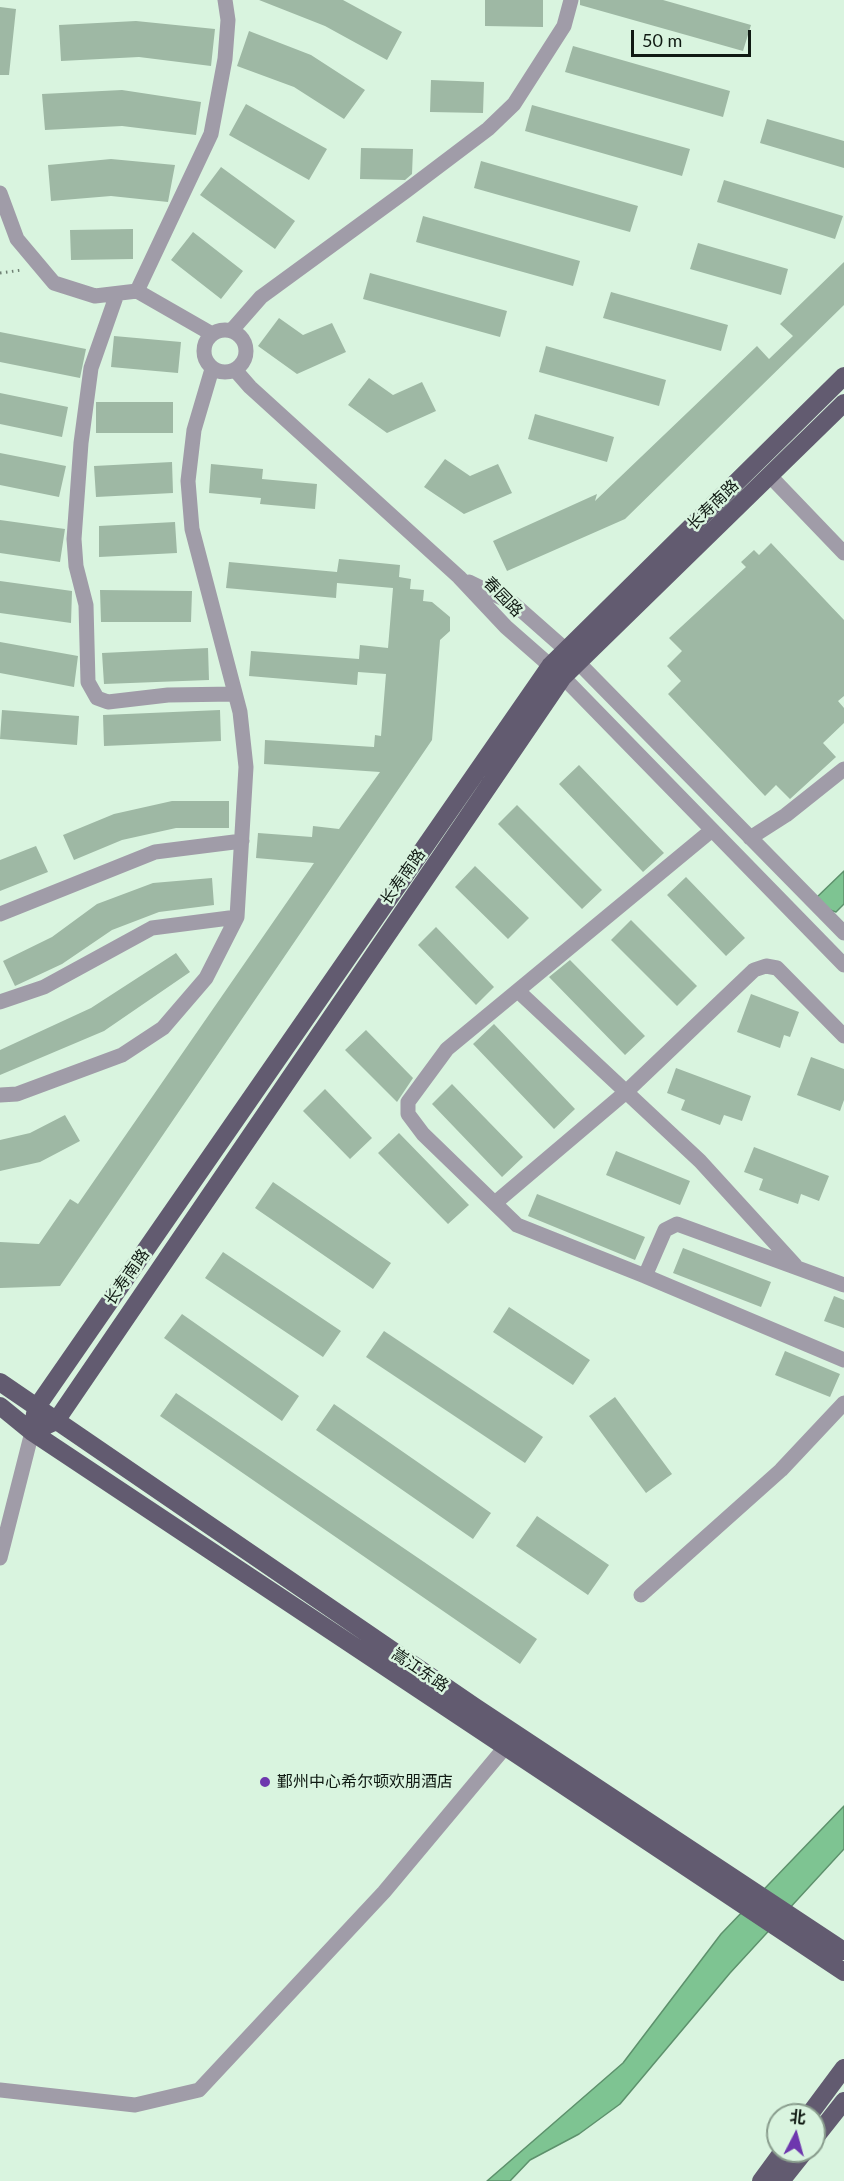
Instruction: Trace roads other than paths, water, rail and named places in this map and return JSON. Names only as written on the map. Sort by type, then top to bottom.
[{"type":"main road","name":"长寿南路","points":[[32,1432],[36,1408],[556,671],[844,376]]},
{"type":"main road","name":"长寿南路","points":[[571,656],[770,476],[844,403]]},
{"type":"main road","name":"长寿南路","points":[[56,1421],[556,671]]},
{"type":"main road","name":"嵩江东路","points":[[0,1382],[516,1734],[751,1889],[788,1925],[844,1972]]},
{"type":"main road","name":"嵩江东路","points":[[0,1406],[32,1432],[731,1898],[844,1951]]},
{"type":"main road","points":[[32,1432],[56,1421]]},
{"type":"main road","points":[[818,2103],[844,2068]]},
{"type":"main road","points":[[826,2124],[844,2101]]},
{"type":"main road","points":[[761,2181],[774,2163]]},
{"type":"main road","points":[[782,2181],[796,2163]]},
{"type":"street","points":[[137,291],[211,134],[225,59],[228,20],[225,0]]},
{"type":"street","points":[[0,193],[17,239],[54,283],[95,296],[137,291],[212,334],[232,330],[261,297],[488,129],[514,104],[564,26],[571,0]]},
{"type":"street","points":[[117,294],[91,368],[81,443],[74,539],[76,567],[86,604],[88,682],[97,698],[108,702],[168,695],[235,694]]},
{"type":"street","points":[[212,334],[203,349],[204,359],[212,369],[223,372],[236,370],[246,357],[244,339],[232,330]]},
{"type":"street","points":[[0,1095],[17,1094],[122,1055],[163,1028],[206,978],[237,917],[246,767],[240,712],[192,529],[188,481],[194,430],[212,369]]},
{"type":"street","points":[[236,370],[250,387],[459,577]]},
{"type":"street","points":[[770,476],[844,554]]},
{"type":"street","name":"春园路","points":[[459,577],[514,604],[571,656],[844,933]]},
{"type":"street","name":"春园路","points":[[459,577],[506,627],[556,671],[844,964]]},
{"type":"street","points":[[750,838],[786,815],[844,769]]},
{"type":"street","points":[[712,830],[447,1049],[408,1102],[408,1114],[423,1134],[517,1225],[844,1360]]},
{"type":"street","points":[[0,914],[56,889],[155,852],[242,841]]},
{"type":"street","points":[[0,1002],[44,987],[153,928],[237,917]]},
{"type":"street","points":[[495,1203],[626,1092],[754,970],[766,966],[777,968],[844,1036]]},
{"type":"street","points":[[518,991],[700,1161],[797,1268]]},
{"type":"street","points":[[645,1276],[665,1230],[678,1224],[844,1285]]},
{"type":"street","points":[[641,1595],[781,1470],[844,1402]]},
{"type":"street","name":"长寿南路","points":[[0,1558],[32,1432]]},
{"type":"street","points":[[0,2090],[135,2105],[199,2090],[384,1892],[516,1734]]},
{"type":"place","name":"鄞州中心希尔顿欢朋酒店","points":[[265,1782]]}]
